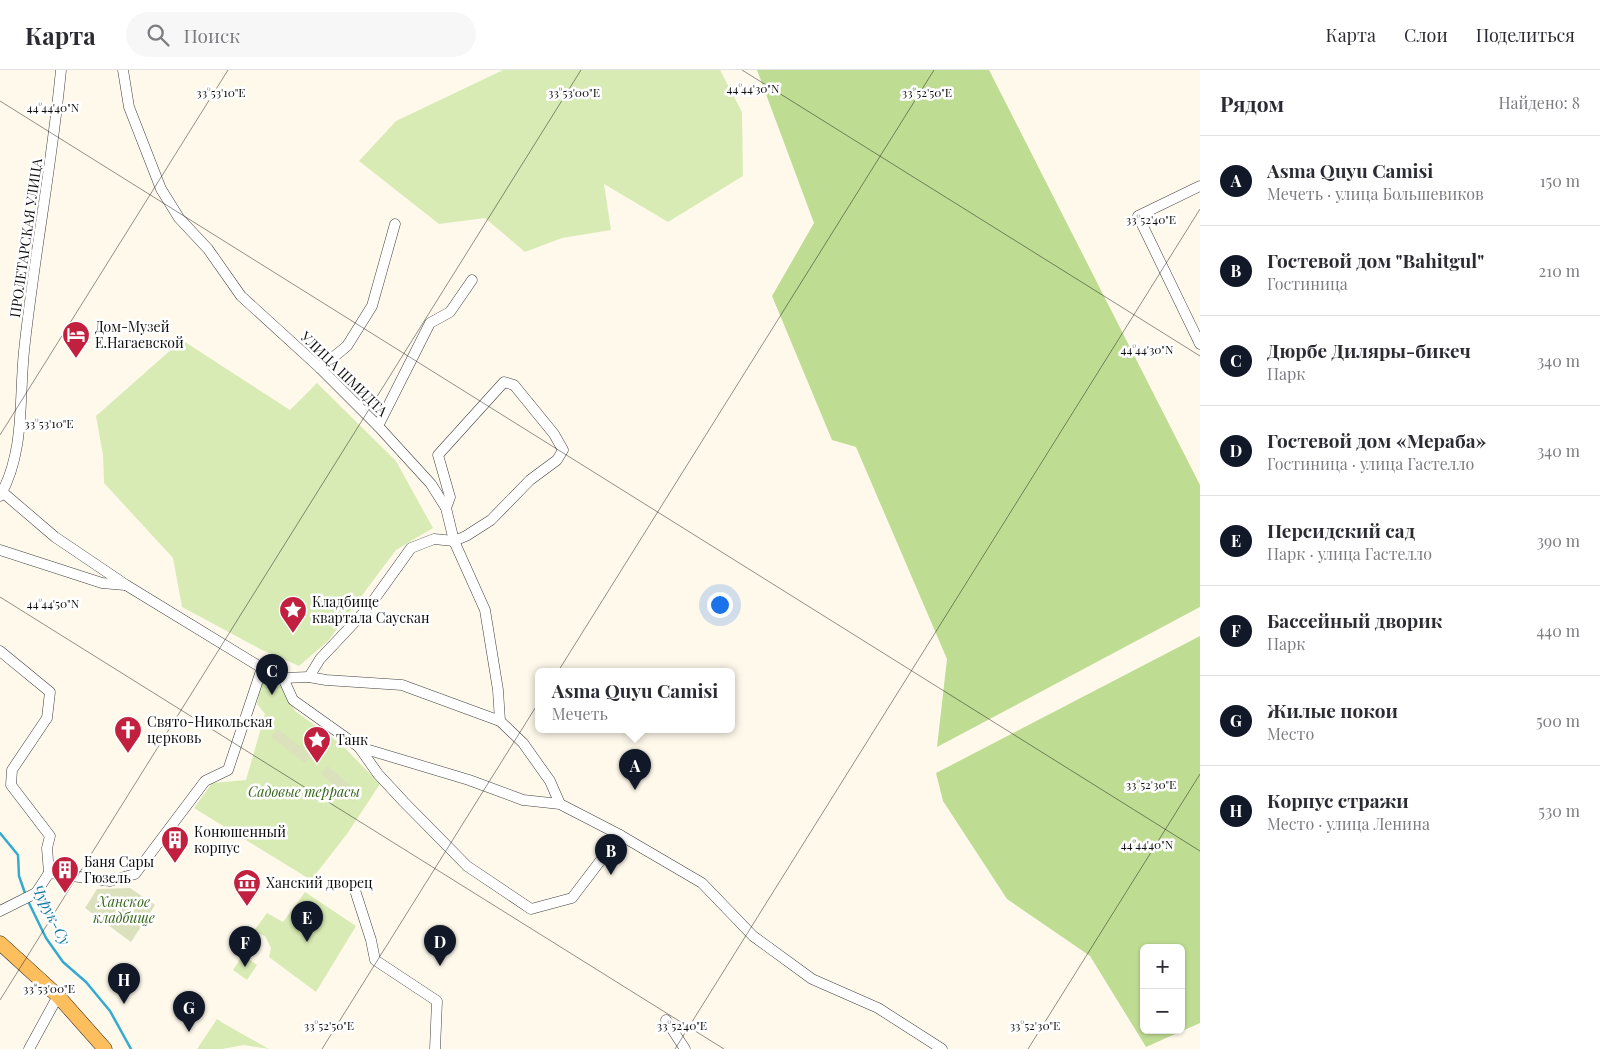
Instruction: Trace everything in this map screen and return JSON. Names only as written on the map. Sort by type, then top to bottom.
[{"type":"main road","points":[[0,944],[58,996],[106,1049]]},
{"type":"street","name":"ПРОЛЕТАРСКАЯ УЛИЦА","points":[[1,493],[18,444],[24,352],[51,164],[60,70]]},
{"type":"street","name":"УЛИЦА ШМИДТА","points":[[123,70],[129,107],[161,189],[179,218],[208,249],[241,296],[320,368],[378,426],[431,484],[446,508],[454,540],[485,610],[498,690],[500,721]]},
{"type":"street","points":[[1200,186],[1138,216],[1200,344]]},
{"type":"street","points":[[320,368],[348,346],[372,306],[395,224]]},
{"type":"street","points":[[378,426],[430,323],[450,312],[472,280]]},
{"type":"street","points":[[309,677],[320,659],[368,608],[412,548],[434,539],[454,540],[466,536],[491,520],[530,480],[557,460],[563,450],[554,434],[514,385],[504,382],[438,455],[450,498],[446,508]]},
{"type":"street","points":[[1,493],[55,536],[126,586],[262,668],[283,678],[309,677],[326,680],[402,685],[500,721],[523,743],[550,781],[560,804]]},
{"type":"street","points":[[0,550],[102,583],[126,586]]},
{"type":"street","points":[[0,651],[50,692],[47,718],[12,770],[11,785],[50,836],[47,848],[49,873],[36,893],[0,911]]},
{"type":"street","points":[[49,873],[110,881],[135,874],[205,781],[228,770],[262,668]]},
{"type":"street","points":[[283,678],[293,700],[359,747],[469,780],[523,800],[560,804],[620,834],[702,883],[753,936],[812,979],[878,1008],[935,1047]]},
{"type":"street","points":[[359,747],[378,774],[467,866],[531,909],[572,898],[620,834]]},
{"type":"street","points":[[0,786],[11,785]]},
{"type":"street","points":[[353,884],[371,940],[375,960],[437,1001],[435,1049]]},
{"type":"street","points":[[29,1049],[58,996]]},
{"type":"street","points":[[666,1020],[685,1049]]},
{"type":"green space","points":[[503,70],[720,70],[742,112],[743,176],[668,222],[604,184],[611,230],[562,238],[525,252],[485,218],[439,224],[359,161],[396,121]]},
{"type":"green space","points":[[757,70],[989,70],[1200,485],[1200,607],[937,747],[947,659],[856,447],[832,440],[772,296],[814,223]]},
{"type":"green space","points":[[182,340],[290,410],[317,383],[396,461],[433,528],[396,550],[328,641],[299,666],[260,649],[182,607],[173,558],[104,483],[103,455],[96,416]]},
{"type":"green space","points":[[1200,636],[1200,1023],[1185,1030],[1185,944],[1140,944],[1140,1034],[1175,1034],[1146,1047],[1090,956],[1007,899],[943,801],[936,773]]},
{"type":"green space","name":"Садовые террасы","points":[[268,676],[282,685],[295,711],[341,744],[380,784],[347,834],[311,880],[194,808],[212,783],[246,780],[265,714],[257,704],[262,682]]},
{"type":"green space","points":[[278,729],[311,755],[305,763],[271,737]]},
{"type":"green space","points":[[328,766],[360,794],[353,802],[321,774]]},
{"type":"green space","name":"Ханское кладбище","points":[[130,888],[155,905],[131,942],[85,908],[97,889]]},
{"type":"green space","points":[[305,892],[356,926],[316,992],[269,957],[271,948],[265,936],[253,932],[267,913],[283,922]]},
{"type":"green space","points":[[243,955],[257,965],[247,980],[233,970]]},
{"type":"green space","points":[[217,1019],[269,1049],[244,1045],[222,1049],[197,1049]]},
{"type":"waterway","name":"Чурук-Су","points":[[0,833],[18,855],[19,876],[26,896]]},
{"type":"waterway","name":"Чурук-Су","points":[[28,901],[46,938],[63,962],[86,982],[110,1011],[131,1049]]},
{"type":"place","name":"Дом-Музей Е.Нагаевской","points":[[76,359]]},
{"type":"place","name":"Кладбище квартала Саускан","points":[[293,634]]},
{"type":"place","name":"Дюрбе Диляры-бикеч","points":[[272,695]]},
{"type":"place","name":"Свято-Никольская церковь","points":[[128,754]]},
{"type":"place","name":"Танк","points":[[317,764]]},
{"type":"place","name":"Asma Quyu Camisi","points":[[635,790]]},
{"type":"place","name":"Конюшенный корпус","points":[[175,864]]},
{"type":"place","name":"Гостевой дом \"Bahitgul\"","points":[[611,875]]},
{"type":"place","name":"Баня Сары Гюзель","points":[[65,894]]},
{"type":"place","name":"Ханский дворец","points":[[247,907]]},
{"type":"place","name":"Персидский сад","points":[[307,942]]},
{"type":"place","name":"Гостевой дом «Мераба»","points":[[440,966]]},
{"type":"place","name":"Бассейный дворик","points":[[245,967]]},
{"type":"place","name":"Корпус стражи","points":[[124,1004]]},
{"type":"place","name":"Жилые покои","points":[[189,1032]]}]
